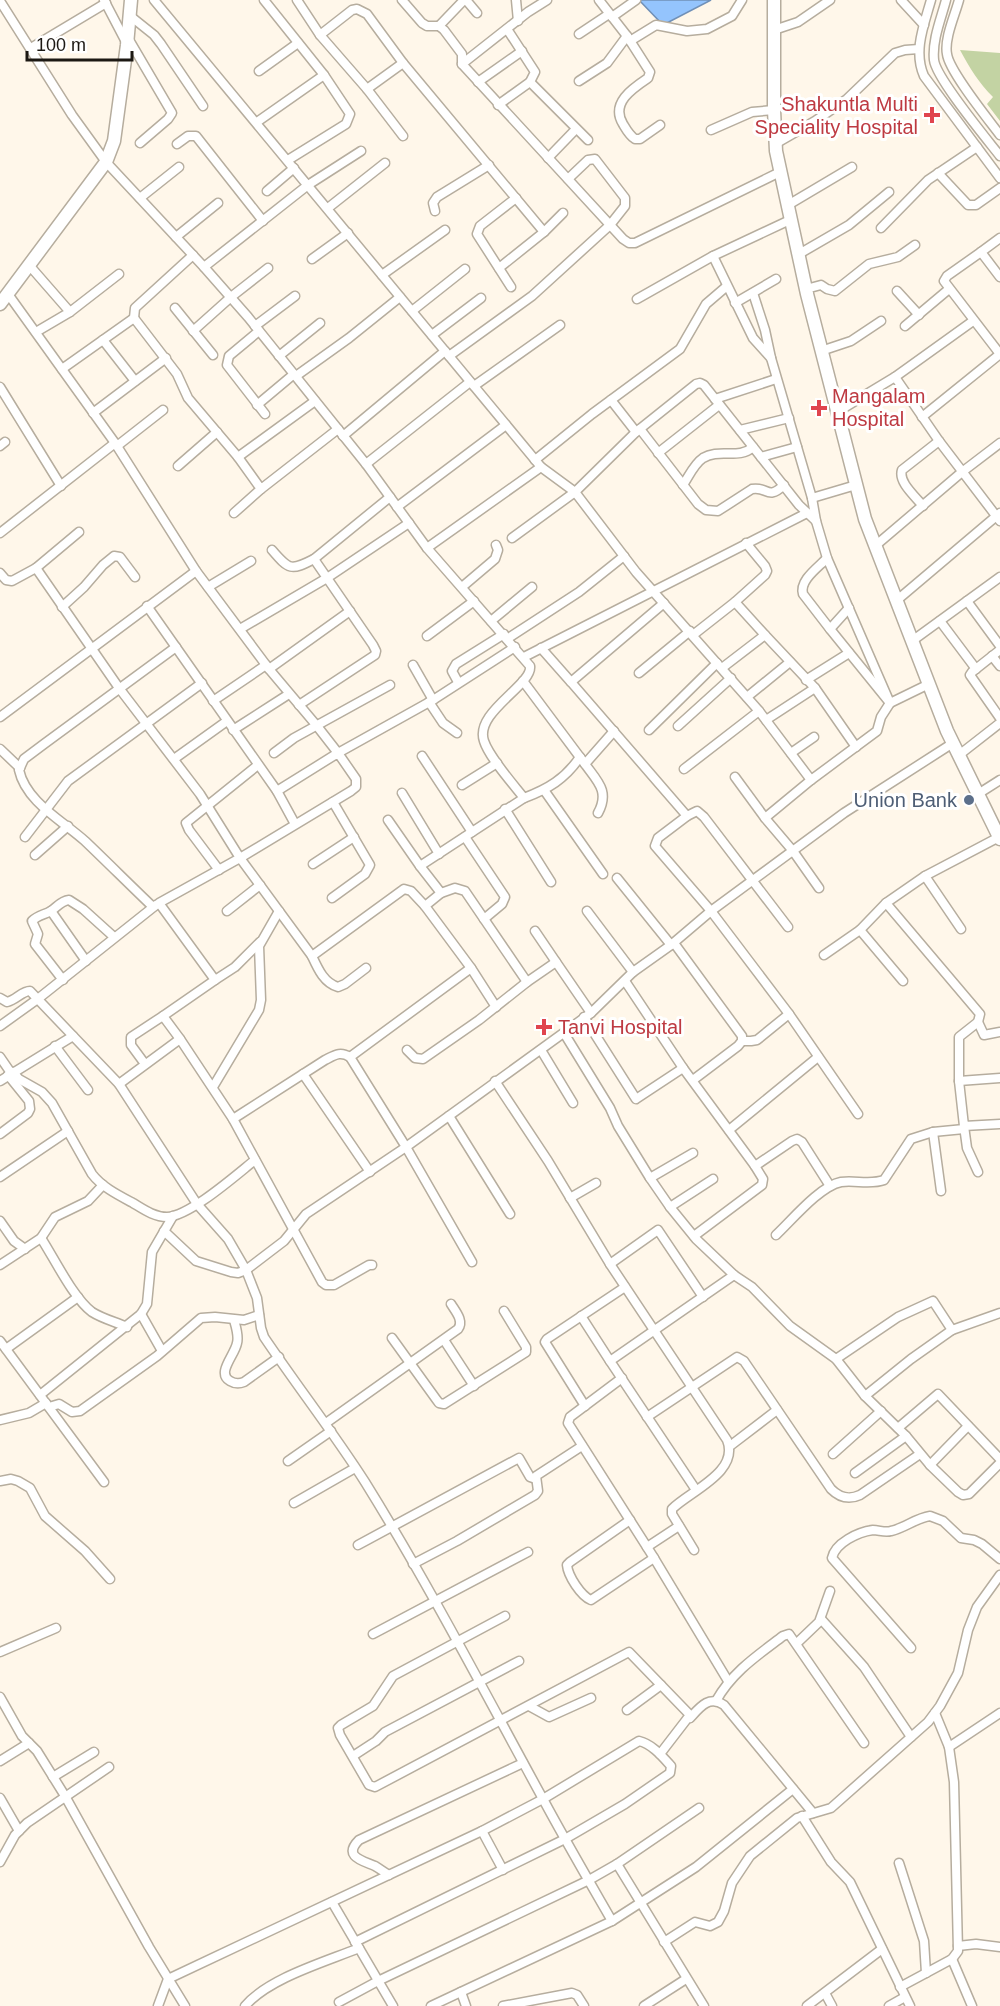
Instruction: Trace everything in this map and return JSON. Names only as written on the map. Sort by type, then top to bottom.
[{"type":"street","points":[[0,304],[106,162],[114,141],[128,41],[131,0]]},
{"type":"street","points":[[154,0],[535,460],[575,492],[624,556],[759,711],[811,780]]},
{"type":"street","points":[[264,0],[324,75],[350,114],[346,124],[291,164],[267,191]]},
{"type":"street","points":[[297,0],[320,35],[368,89],[403,136]]},
{"type":"street","points":[[439,26],[465,0],[477,13]]},
{"type":"street","points":[[516,0],[518,21]]},
{"type":"street","points":[[462,64],[547,0]]},
{"type":"street","points":[[599,0],[628,38],[650,74],[624,97],[618,109],[620,119],[635,139],[660,125]]},
{"type":"street","points":[[579,34],[636,0]]},
{"type":"street","points":[[579,81],[607,63],[628,38],[656,25],[687,31],[707,29],[732,16],[742,0]]},
{"type":"street","points":[[774,0],[775,144],[806,290],[865,519],[953,743],[1000,838],[925,876],[886,903],[860,930],[824,955]]},
{"type":"street","points":[[774,30],[798,22],[830,0]]},
{"type":"street","points":[[901,0],[924,25]]},
{"type":"street","points":[[931,0],[918,57],[920,68],[1000,178]]},
{"type":"street","points":[[946,0],[937,33],[935,63],[944,81],[1000,156]]},
{"type":"street","points":[[959,0],[946,46],[948,58],[960,80],[1000,135]]},
{"type":"street","points":[[0,1],[72,115],[106,162],[231,297],[366,464],[427,548],[530,666],[531,671],[499,705],[484,727],[482,734],[497,763],[524,798]]},
{"type":"street","points":[[404,1],[422,23],[427,26],[439,26],[444,30],[460,51],[462,64],[629,243],[635,243],[780,172]]},
{"type":"street","points":[[31,48],[105,2],[172,113],[140,142]]},
{"type":"street","points":[[320,35],[352,10],[357,9],[367,14],[403,63],[544,232]]},
{"type":"street","points":[[129,15],[154,35],[203,106]]},
{"type":"street","points":[[498,105],[535,76],[535,70],[507,29]]},
{"type":"street","points":[[259,71],[298,43]]},
{"type":"street","points":[[775,144],[847,99],[895,53],[920,49]]},
{"type":"street","points":[[478,82],[522,51]]},
{"type":"street","points":[[920,68],[948,58]]},
{"type":"street","points":[[368,89],[403,63]]},
{"type":"street","points":[[257,122],[324,75]]},
{"type":"street","points":[[530,82],[588,140]]},
{"type":"street","points":[[711,130],[752,112],[774,110]]},
{"type":"street","points":[[548,158],[576,129]]},
{"type":"street","points":[[177,144],[188,136],[195,136],[263,220]]},
{"type":"street","points":[[881,228],[916,191],[977,147]]},
{"type":"street","points":[[204,267],[308,185],[362,151]]},
{"type":"street","points":[[234,513],[261,489],[447,353],[532,296],[610,225],[625,206],[625,198],[597,161],[588,160],[568,179]]},
{"type":"street","points":[[328,208],[385,163]]},
{"type":"street","points":[[435,211],[433,203],[437,197],[489,165]]},
{"type":"street","points":[[140,198],[179,167]]},
{"type":"street","points":[[788,205],[852,167]]},
{"type":"street","points":[[938,173],[968,205],[976,205],[1000,188]]},
{"type":"street","points":[[799,254],[849,225],[889,192]]},
{"type":"street","points":[[511,287],[477,234],[480,226],[516,198]]},
{"type":"street","points":[[176,237],[218,203]]},
{"type":"street","points":[[500,268],[544,232],[563,213]]},
{"type":"street","points":[[637,298],[713,256],[792,219]]},
{"type":"street","points":[[382,275],[444,230]]},
{"type":"street","points":[[312,259],[348,232]]},
{"type":"street","points":[[922,417],[1000,354],[944,281],[947,276],[1000,238]]},
{"type":"street","points":[[806,290],[820,285],[835,291],[869,264],[898,257],[915,245]]},
{"type":"street","points":[[981,252],[1000,277]]},
{"type":"street","points":[[194,255],[135,308],[134,318],[177,374],[188,398],[238,457],[261,489]]},
{"type":"street","points":[[713,256],[753,338],[771,358]]},
{"type":"street","points":[[30,265],[70,312]]},
{"type":"street","points":[[193,331],[268,268]]},
{"type":"street","points":[[412,311],[465,269]]},
{"type":"street","points":[[36,332],[70,312],[119,274]]},
{"type":"street","points":[[735,303],[776,279]]},
{"type":"street","points":[[535,460],[611,400],[680,350],[706,304],[727,286]]},
{"type":"street","points":[[905,326],[949,289]]},
{"type":"street","points":[[897,291],[919,315]]},
{"type":"street","points":[[753,293],[827,558],[890,703]]},
{"type":"street","points":[[0,1026],[63,980],[156,905],[333,802],[351,791],[357,783],[338,753],[267,667],[196,571],[116,444],[8,294]]},
{"type":"street","points":[[265,414],[227,365],[229,356],[295,296]]},
{"type":"street","points":[[257,405],[295,375],[349,338],[400,297]]},
{"type":"street","points":[[432,335],[482,298]]},
{"type":"street","points":[[175,308],[213,355]]},
{"type":"street","points":[[62,369],[134,318]]},
{"type":"street","points":[[821,351],[851,341],[881,321]]},
{"type":"street","points":[[837,412],[895,377],[973,321]]},
{"type":"street","points":[[279,356],[320,323]]},
{"type":"street","points":[[366,464],[472,384],[560,325]]},
{"type":"street","points":[[103,340],[135,381]]},
{"type":"street","points":[[93,412],[166,358]]},
{"type":"street","points":[[895,377],[962,472],[999,516],[896,601]]},
{"type":"street","points":[[658,453],[717,402],[776,379]]},
{"type":"street","points":[[512,538],[575,492],[638,430],[700,383],[705,385],[807,513],[816,520]]},
{"type":"street","points":[[0,387],[61,486]]},
{"type":"street","points":[[611,400],[658,453],[698,504],[713,512],[729,506],[752,489],[772,494],[784,485]]},
{"type":"street","points":[[238,457],[315,401]]},
{"type":"street","points":[[0,533],[163,410]]},
{"type":"street","points":[[740,430],[789,418]]},
{"type":"street","points":[[397,507],[506,425]]},
{"type":"street","points":[[178,466],[217,432]]},
{"type":"street","points":[[923,506],[903,482],[900,472],[939,441]]},
{"type":"street","points":[[875,546],[1000,443]]},
{"type":"street","points":[[683,485],[705,456],[741,453],[753,447]]},
{"type":"street","points":[[761,457],[797,447]]},
{"type":"street","points":[[427,548],[541,467]]},
{"type":"street","points":[[812,498],[856,485]]},
{"type":"street","points":[[272,550],[285,565],[292,568],[298,567],[314,559],[390,497]]},
{"type":"street","points":[[524,657],[807,513]]},
{"type":"street","points":[[240,629],[327,578],[409,523]]},
{"type":"street","points":[[0,573],[6,580],[12,581],[36,568],[79,532]]},
{"type":"street","points":[[639,673],[759,582],[766,571],[765,566],[746,543]]},
{"type":"street","points":[[462,587],[495,559],[498,550],[496,545]]},
{"type":"street","points":[[62,607],[114,556],[120,557],[135,577]]},
{"type":"street","points":[[458,682],[452,671],[456,664],[506,637],[579,592],[624,556]]},
{"type":"street","points":[[827,558],[804,583],[803,594],[890,703]]},
{"type":"street","points":[[299,705],[375,655],[376,651],[314,559]]},
{"type":"street","points":[[208,587],[251,561]]},
{"type":"street","points":[[36,568],[119,688],[207,805],[240,858],[312,956],[321,974],[332,985],[338,987],[366,968]]},
{"type":"street","points":[[0,717],[196,571]]},
{"type":"street","points":[[912,642],[1000,577]]},
{"type":"street","points":[[491,621],[532,587]]},
{"type":"street","points":[[427,636],[474,601]]},
{"type":"street","points":[[967,601],[1000,648],[971,673],[970,677],[1000,718]]},
{"type":"street","points":[[735,602],[815,688],[856,747]]},
{"type":"street","points":[[571,682],[664,603]]},
{"type":"street","points":[[147,606],[226,721],[277,790],[295,824]]},
{"type":"street","points":[[830,629],[849,608]]},
{"type":"street","points":[[213,701],[350,611]]},
{"type":"street","points":[[940,621],[976,669]]},
{"type":"street","points":[[649,730],[720,665],[765,635]]},
{"type":"street","points":[[176,647],[24,759],[20,774],[27,788],[46,808],[156,905],[215,980]]},
{"type":"street","points":[[277,790],[431,701],[515,647]]},
{"type":"street","points":[[541,648],[687,816]]},
{"type":"street","points":[[806,680],[849,653]]},
{"type":"street","points":[[992,656],[1000,666]]},
{"type":"street","points":[[747,697],[790,662]]},
{"type":"street","points":[[413,665],[443,723],[457,733]]},
{"type":"street","points":[[678,726],[731,678]]},
{"type":"street","points":[[523,681],[603,793],[603,805],[598,813]]},
{"type":"street","points":[[24,837],[68,782],[202,683]]},
{"type":"street","points":[[765,818],[877,731],[881,717],[890,703],[929,684]]},
{"type":"street","points":[[274,753],[294,738],[390,685]]},
{"type":"street","points":[[766,720],[815,688]]},
{"type":"street","points":[[233,730],[289,693]]},
{"type":"street","points":[[684,769],[759,711]]},
{"type":"street","points":[[174,759],[226,721]]},
{"type":"street","points":[[959,755],[1000,723]]},
{"type":"street","points":[[420,866],[504,809],[544,790],[582,761],[614,731]]},
{"type":"street","points":[[791,753],[814,737]]},
{"type":"street","points":[[164,1231],[196,1261],[231,1272],[238,1273],[246,1270],[284,1241],[306,1214],[406,1147],[564,1033],[588,1015],[633,972],[672,944],[711,911],[844,813],[953,743]]},
{"type":"street","points":[[2,754],[20,768]]},
{"type":"street","points":[[422,756],[505,897],[502,904],[484,919]]},
{"type":"street","points":[[462,785],[497,763]]},
{"type":"street","points":[[219,870],[186,825],[188,820],[258,765]]},
{"type":"street","points":[[735,777],[819,888]]},
{"type":"street","points":[[978,794],[1000,780]]},
{"type":"street","points":[[544,790],[603,874]]},
{"type":"street","points":[[402,793],[439,854]]},
{"type":"street","points":[[332,898],[369,870],[369,861],[333,802]]},
{"type":"street","points":[[504,809],[551,882]]},
{"type":"street","points":[[788,927],[701,813],[694,812],[687,816],[658,838],[655,846],[711,911],[789,1014],[858,1114]]},
{"type":"street","points":[[388,820],[441,893]]},
{"type":"street","points":[[35,855],[68,826]]},
{"type":"street","points":[[313,864],[354,837]]},
{"type":"street","points":[[925,876],[961,929]]},
{"type":"street","points":[[617,878],[741,1033],[742,1041],[738,1046],[693,1080]]},
{"type":"street","points":[[227,911],[260,885]]},
{"type":"street","points":[[425,906],[441,893],[455,888],[465,891],[527,982]]},
{"type":"street","points":[[312,956],[404,890],[411,891],[425,906],[471,968],[496,1007]]},
{"type":"street","points":[[63,980],[34,944],[38,934],[33,919],[51,911],[64,901],[74,902],[114,937]]},
{"type":"street","points":[[886,903],[980,1014],[978,1022],[959,1037],[959,1081],[964,1127],[967,1148],[978,1172]]},
{"type":"street","points":[[145,1064],[131,1045],[131,1037],[235,967],[260,942],[279,910]]},
{"type":"street","points":[[51,911],[86,961]]},
{"type":"street","points":[[587,911],[633,972]]},
{"type":"street","points":[[860,930],[903,981]]},
{"type":"street","points":[[535,932],[556,962],[636,1099],[683,1068]]},
{"type":"street","points":[[213,1087],[259,1010],[261,1000],[260,942]]},
{"type":"street","points":[[407,1050],[415,1058],[423,1059],[556,962]]},
{"type":"street","points":[[350,1057],[471,968]]},
{"type":"street","points":[[625,981],[683,1068],[763,1179],[762,1185],[693,1236]]},
{"type":"street","points":[[0,998],[7,1002],[12,1001],[29,991],[39,998],[119,1084],[197,1204],[228,1239],[246,1270],[257,1298],[264,1337],[356,1468],[392,1528],[480,1680],[523,1763],[612,1922]]},
{"type":"street","points":[[742,1041],[757,1040],[789,1014]]},
{"type":"street","points":[[163,1016],[233,1119],[318,1277],[326,1285],[334,1285],[372,1265]]},
{"type":"street","points":[[978,1022],[984,1035],[1000,1032]]},
{"type":"street","points":[[564,1033],[651,1178],[693,1236],[734,1275],[752,1287],[790,1326],[836,1359],[865,1396],[958,1492],[966,1495],[1000,1461],[938,1394],[898,1428]]},
{"type":"street","points":[[0,1081],[73,1036]]},
{"type":"street","points":[[119,1084],[180,1039]]},
{"type":"street","points":[[55,1046],[88,1090]]},
{"type":"street","points":[[541,1050],[573,1103]]},
{"type":"street","points":[[233,1119],[338,1053],[350,1057],[406,1147],[472,1262]]},
{"type":"street","points":[[729,1130],[818,1057]]},
{"type":"street","points":[[0,1058],[29,1101],[30,1109],[0,1134]]},
{"type":"street","points":[[11,1073],[48,1098],[92,1174],[103,1185],[156,1216],[173,1216],[197,1204],[255,1160]]},
{"type":"street","points":[[303,1074],[370,1172]]},
{"type":"street","points":[[959,1081],[1000,1078]]},
{"type":"street","points":[[495,1081],[610,1264],[730,1446]]},
{"type":"street","points":[[449,1116],[510,1214]]},
{"type":"street","points":[[776,1236],[830,1186],[849,1181],[884,1180],[911,1139],[933,1132],[1000,1124]]},
{"type":"street","points":[[1,1174],[68,1131]]},
{"type":"street","points":[[933,1132],[941,1191]]},
{"type":"street","points":[[754,1166],[797,1139],[802,1142],[830,1186]]},
{"type":"street","points":[[651,1178],[693,1153]]},
{"type":"street","points":[[670,1207],[713,1179]]},
{"type":"street","points":[[570,1198],[596,1183]]},
{"type":"street","points":[[0,1265],[41,1238],[55,1217],[88,1201],[103,1185]]},
{"type":"street","points":[[40,1395],[128,1327],[141,1314],[147,1304],[152,1252],[173,1216]]},
{"type":"street","points":[[0,1221],[14,1241],[24,1249]]},
{"type":"street","points":[[610,1264],[658,1230],[703,1297]]},
{"type":"street","points":[[41,1238],[78,1297],[92,1312],[128,1327]]},
{"type":"street","points":[[610,1361],[734,1275]]},
{"type":"street","points":[[585,1406],[545,1342],[625,1287]]},
{"type":"street","points":[[6,1349],[78,1297]]},
{"type":"street","points":[[836,1359],[898,1317],[933,1301],[952,1330]]},
{"type":"street","points":[[288,1461],[328,1427],[461,1325],[452,1304]]},
{"type":"street","points":[[392,1338],[439,1403],[446,1403],[525,1352],[526,1347],[504,1311]]},
{"type":"street","points":[[865,1396],[910,1359],[952,1330],[1000,1313]]},
{"type":"street","points":[[141,1314],[162,1351]]},
{"type":"street","points":[[0,1420],[30,1413],[47,1405],[58,1404],[72,1412],[80,1411],[162,1351],[201,1318],[244,1320],[260,1315]]},
{"type":"street","points":[[581,1316],[696,1490]]},
{"type":"street","points":[[234,1320],[238,1341],[225,1370],[229,1381],[238,1384],[244,1382],[279,1357]]},
{"type":"street","points":[[444,1340],[474,1386]]},
{"type":"street","points":[[0,1341],[104,1482]]},
{"type":"street","points":[[647,1416],[730,1361],[740,1358],[831,1489],[843,1497],[860,1496],[920,1454]]},
{"type":"street","points":[[622,1378],[567,1421],[654,1558],[728,1681]]},
{"type":"street","points":[[694,1550],[672,1514],[672,1509],[720,1472],[728,1457],[730,1446],[777,1410]]},
{"type":"street","points":[[833,1454],[881,1411]]},
{"type":"street","points":[[930,1465],[968,1426]]},
{"type":"street","points":[[855,1473],[906,1436]]},
{"type":"street","points":[[413,1564],[535,1495],[538,1491],[536,1479],[538,1475],[582,1446]]},
{"type":"street","points":[[358,1545],[519,1458],[530,1477],[536,1479]]},
{"type":"street","points":[[294,1503],[356,1468]]},
{"type":"street","points":[[0,1481],[11,1479],[30,1488],[45,1516],[85,1551],[110,1579]]},
{"type":"street","points":[[911,1648],[832,1558],[832,1554],[841,1544],[872,1530],[893,1531],[930,1516],[943,1521],[959,1536],[982,1544],[1000,1559]]},
{"type":"street","points":[[630,1520],[570,1562],[567,1565],[567,1571],[584,1596],[591,1600],[654,1558]]},
{"type":"street","points":[[647,1547],[679,1526]]},
{"type":"street","points":[[374,1634],[528,1552]]},
{"type":"street","points":[[664,1942],[695,1922],[710,1926],[718,1922],[724,1911],[732,1883],[744,1863],[788,1824],[802,1816],[831,1808],[935,1713],[958,1672],[968,1630],[977,1607],[1000,1575]]},
{"type":"street","points":[[797,1643],[821,1619],[830,1590]]},
{"type":"street","points":[[505,1616],[393,1676],[373,1706],[338,1728],[369,1785],[375,1787],[626,1653],[631,1653],[690,1715],[690,1718]]},
{"type":"street","points":[[821,1619],[864,1666],[911,1737]]},
{"type":"street","points":[[0,1652],[56,1628]]},
{"type":"street","points":[[716,1701],[728,1681],[785,1634],[791,1635],[864,1743]]},
{"type":"street","points":[[353,1756],[385,1732],[519,1661]]},
{"type":"street","points":[[627,1710],[661,1685]]},
{"type":"street","points":[[529,1706],[549,1718],[591,1698]]},
{"type":"street","points":[[660,1754],[703,1704],[716,1701],[729,1708],[813,1813]]},
{"type":"street","points":[[1,1703],[20,1733],[37,1751],[65,1796],[185,2006]]},
{"type":"street","points":[[900,1987],[952,1959],[957,1954],[954,1782],[949,1747],[935,1713]]},
{"type":"street","points":[[949,1747],[1000,1713]]},
{"type":"street","points":[[158,2006],[168,1979],[482,1831],[543,1799],[639,1741],[660,1754],[670,1766],[670,1773],[625,1804],[565,1839],[357,1945],[294,1974],[256,1995],[245,2006]]},
{"type":"street","points":[[0,1761],[28,1743]]},
{"type":"street","points":[[53,1777],[94,1752]]},
{"type":"street","points":[[388,1875],[353,1854],[352,1849],[359,1840],[523,1763]]},
{"type":"street","points":[[0,1862],[17,1833],[27,1822],[109,1767]]},
{"type":"street","points":[[431,2006],[612,1922],[703,1862],[793,1789]]},
{"type":"street","points":[[0,1798],[17,1833]]},
{"type":"street","points":[[339,2002],[589,1880],[699,1808]]},
{"type":"street","points":[[802,1816],[831,1862],[850,1882],[910,2006]]},
{"type":"street","points":[[482,1831],[503,1870]]},
{"type":"street","points":[[0,1845],[17,1833]]},
{"type":"street","points":[[899,1863],[924,1941],[926,1973]]},
{"type":"street","points":[[616,1864],[704,2006]]},
{"type":"street","points":[[332,1902],[393,2006]]},
{"type":"street","points":[[958,1946],[976,1944],[1000,1947]]},
{"type":"street","points":[[807,2006],[882,1949]]},
{"type":"street","points":[[952,1959],[972,2006]]},
{"type":"street","points":[[644,2006],[686,1978]]},
{"type":"street","points":[[461,1992],[466,2006]]},
{"type":"street","points":[[503,2006],[572,1993],[577,1995],[584,2006]]},
{"type":"street","points":[[825,1993],[832,2006]]},
{"type":"street","points":[[888,2006],[905,1996]]},
{"type":"green space","points":[[960,50],[1000,53],[1000,121],[987,104],[993,97],[975,75]]},
{"type":"water","points":[[639,0],[711,0],[663,25]]},
{"type":"place","name":"Shakuntla Multi Speciality Hospital","points":[[932,115]]},
{"type":"place","name":"Mangalam Hospital","points":[[819,408]]},
{"type":"place","name":"Union Bank","points":[[969,800]]},
{"type":"place","name":"Tanvi Hospital","points":[[544,1027]]}]
